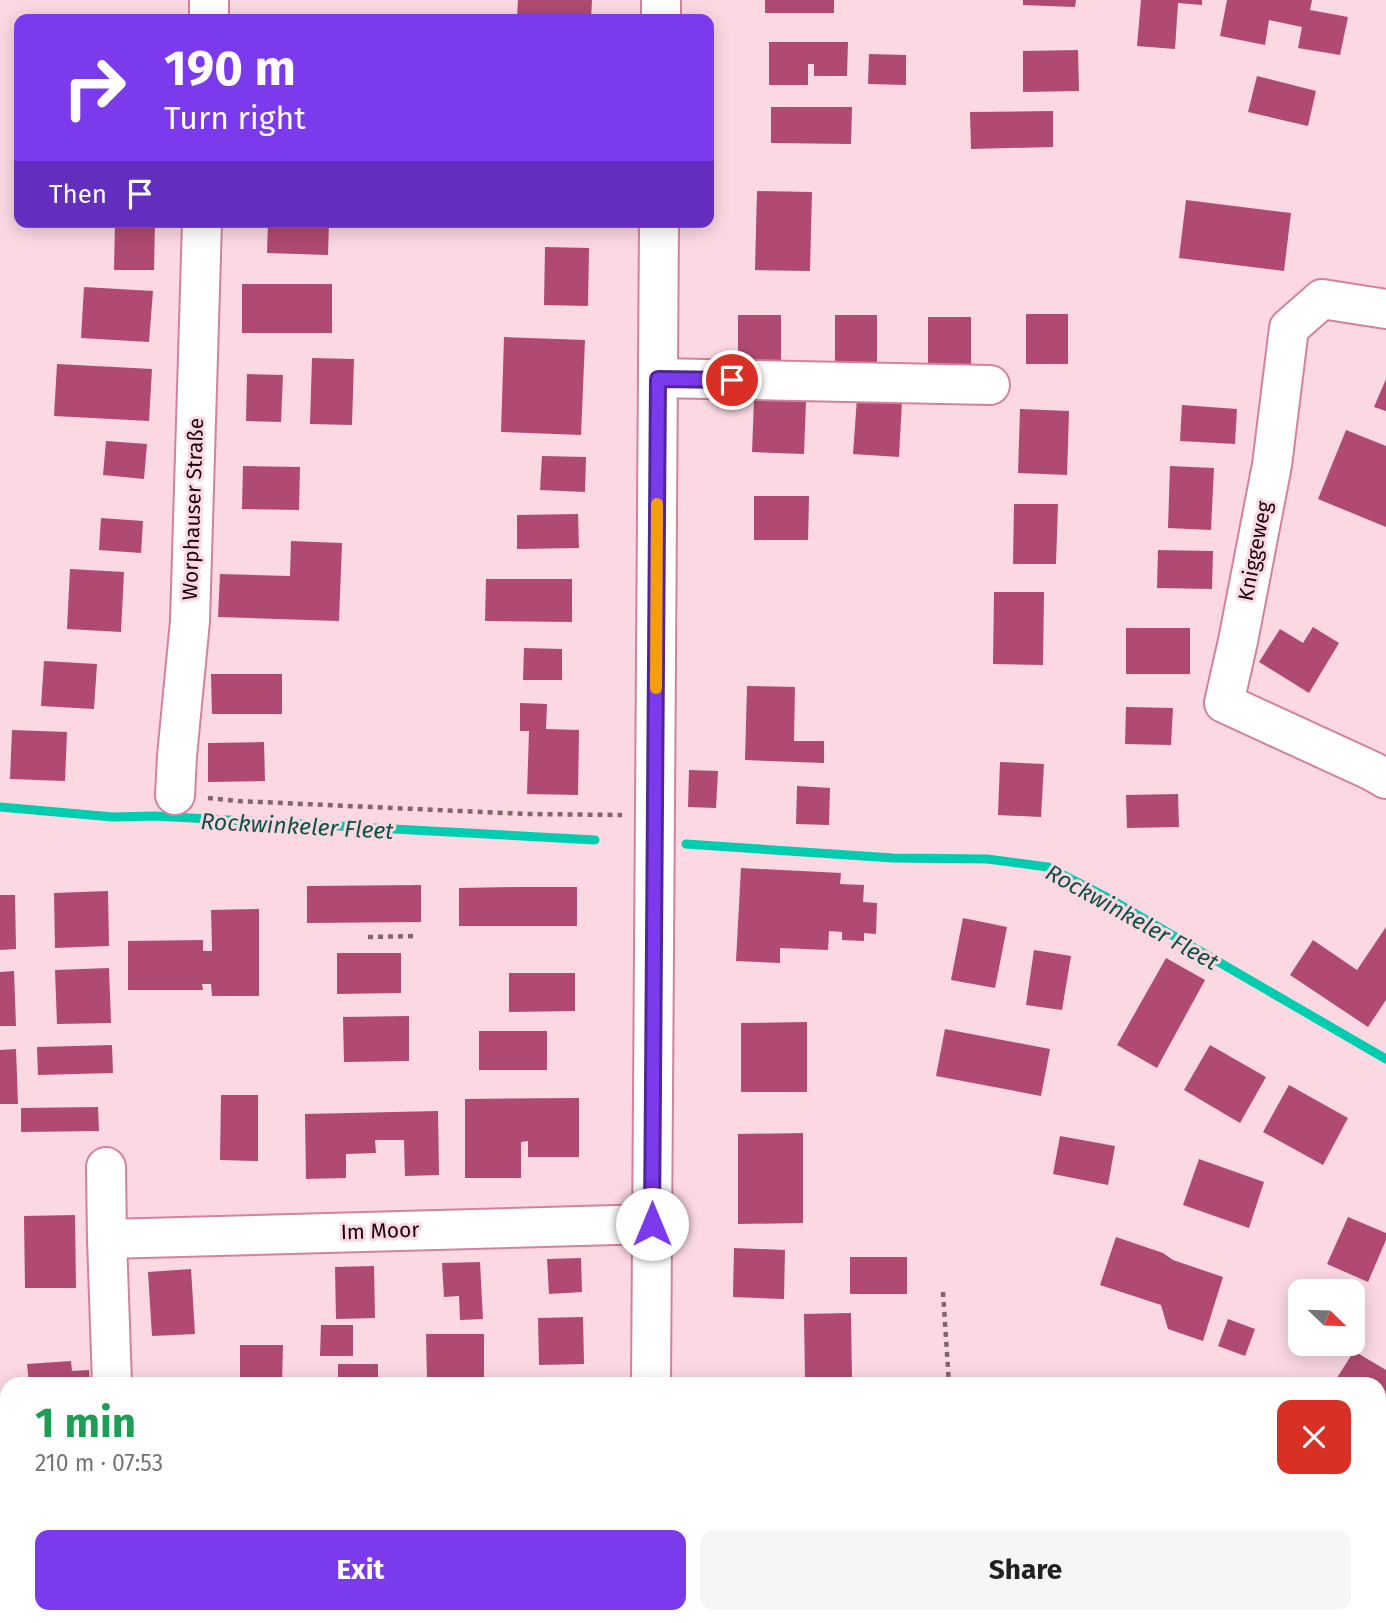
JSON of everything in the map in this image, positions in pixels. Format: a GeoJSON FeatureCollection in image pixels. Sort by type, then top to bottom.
{"type":"FeatureCollection","features":[{"type":"Feature","properties":{"kind":"street","name":"Worphauser Straße"},"geometry":{"type":"LineString","coordinates":[[175,795],[190,621],[202,228]]}},
{"type":"Feature","properties":{"kind":"street"},"geometry":{"type":"LineString","coordinates":[[651,1377],[659,228]]}},
{"type":"Feature","properties":{"kind":"street","name":"Kniggeweg"},"geometry":{"type":"LineString","coordinates":[[1386,309],[1322,299],[1289,328],[1272,465],[1224,704],[1386,779]]}},
{"type":"Feature","properties":{"kind":"street"},"geometry":{"type":"LineString","coordinates":[[658,379],[990,385]]}},
{"type":"Feature","properties":{"kind":"street"},"geometry":{"type":"LineString","coordinates":[[106,1167],[112,1377]]}},
{"type":"Feature","properties":{"kind":"street","name":"Im Moor"},"geometry":{"type":"LineString","coordinates":[[107,1239],[652,1224]]}},
{"type":"Feature","properties":{"kind":"path"},"geometry":{"type":"LineString","coordinates":[[175,795],[238,801],[513,813],[655,815]]}},
{"type":"Feature","properties":{"kind":"path"},"geometry":{"type":"LineString","coordinates":[[368,937],[417,936]]}},
{"type":"Feature","properties":{"kind":"path"},"geometry":{"type":"LineString","coordinates":[[943,1292],[949,1377]]}},
{"type":"Feature","properties":{"kind":"building"},"geometry":{"type":"Polygon","coordinates":[[[518,0],[592,0],[591,14],[517,14],[518,0]]]}},
{"type":"Feature","properties":{"kind":"building"},"geometry":{"type":"Polygon","coordinates":[[[765,0],[834,0],[834,13],[765,13],[765,0]]]}},
{"type":"Feature","properties":{"kind":"building"},"geometry":{"type":"Polygon","coordinates":[[[1023,0],[1076,0],[1075,7],[1023,5],[1023,0]]]}},
{"type":"Feature","properties":{"kind":"building"},"geometry":{"type":"Polygon","coordinates":[[[1141,0],[1202,0],[1202,5],[1178,3],[1175,49],[1137,46],[1141,0]]]}},
{"type":"Feature","properties":{"kind":"building"},"geometry":{"type":"Polygon","coordinates":[[[1227,0],[1312,0],[1310,10],[1348,17],[1340,55],[1298,48],[1302,27],[1269,20],[1265,45],[1220,36],[1227,0]]]}},
{"type":"Feature","properties":{"kind":"building"},"geometry":{"type":"Polygon","coordinates":[[[769,42],[848,42],[847,76],[814,76],[814,64],[808,64],[808,85],[769,85],[769,42]]]}},
{"type":"Feature","properties":{"kind":"building"},"geometry":{"type":"Polygon","coordinates":[[[1078,50],[1079,91],[1023,92],[1023,51],[1078,50]]]}},
{"type":"Feature","properties":{"kind":"building"},"geometry":{"type":"Polygon","coordinates":[[[869,54],[906,55],[906,85],[868,84],[869,54]]]}},
{"type":"Feature","properties":{"kind":"building"},"geometry":{"type":"Polygon","coordinates":[[[1257,76],[1316,91],[1308,126],[1248,112],[1257,76]]]}},
{"type":"Feature","properties":{"kind":"building"},"geometry":{"type":"Polygon","coordinates":[[[771,107],[852,107],[851,144],[771,143],[771,107]]]}},
{"type":"Feature","properties":{"kind":"building"},"geometry":{"type":"Polygon","coordinates":[[[1053,111],[1053,147],[971,149],[970,112],[1053,111]]]}},
{"type":"Feature","properties":{"kind":"building"},"geometry":{"type":"Polygon","coordinates":[[[757,191],[812,192],[810,271],[755,270],[757,191]]]}},
{"type":"Feature","properties":{"kind":"building"},"geometry":{"type":"Polygon","coordinates":[[[1186,200],[1291,213],[1284,271],[1179,258],[1186,200]]]}},
{"type":"Feature","properties":{"kind":"building"},"geometry":{"type":"Polygon","coordinates":[[[115,228],[155,228],[154,270],[114,270],[115,228]]]}},
{"type":"Feature","properties":{"kind":"building"},"geometry":{"type":"Polygon","coordinates":[[[268,228],[329,228],[328,255],[267,253],[268,228]]]}},
{"type":"Feature","properties":{"kind":"building"},"geometry":{"type":"Polygon","coordinates":[[[545,247],[589,248],[588,306],[544,305],[545,247]]]}},
{"type":"Feature","properties":{"kind":"building"},"geometry":{"type":"Polygon","coordinates":[[[242,284],[332,284],[332,333],[242,333],[242,284]]]}},
{"type":"Feature","properties":{"kind":"building"},"geometry":{"type":"Polygon","coordinates":[[[84,287],[153,291],[149,342],[81,338],[84,287]]]}},
{"type":"Feature","properties":{"kind":"building"},"geometry":{"type":"Polygon","coordinates":[[[1026,314],[1068,314],[1068,364],[1026,364],[1026,314]]]}},
{"type":"Feature","properties":{"kind":"building"},"geometry":{"type":"Polygon","coordinates":[[[738,315],[781,315],[781,365],[738,365],[738,315]]]}},
{"type":"Feature","properties":{"kind":"building"},"geometry":{"type":"Polygon","coordinates":[[[835,315],[877,315],[877,366],[835,366],[835,315]]]}},
{"type":"Feature","properties":{"kind":"building"},"geometry":{"type":"Polygon","coordinates":[[[928,317],[971,317],[971,367],[928,367],[928,317]]]}},
{"type":"Feature","properties":{"kind":"building"},"geometry":{"type":"Polygon","coordinates":[[[504,337],[585,340],[581,435],[501,432],[504,337]]]}},
{"type":"Feature","properties":{"kind":"building"},"geometry":{"type":"Polygon","coordinates":[[[312,358],[354,359],[352,425],[310,424],[312,358]]]}},
{"type":"Feature","properties":{"kind":"building"},"geometry":{"type":"Polygon","coordinates":[[[57,364],[152,369],[149,421],[54,416],[57,364]]]}},
{"type":"Feature","properties":{"kind":"building"},"geometry":{"type":"Polygon","coordinates":[[[247,374],[283,375],[281,422],[246,421],[247,374]]]}},
{"type":"Feature","properties":{"kind":"building"},"geometry":{"type":"Polygon","coordinates":[[[1386,379],[1386,411],[1374,407],[1386,379]]]}},
{"type":"Feature","properties":{"kind":"building"},"geometry":{"type":"Polygon","coordinates":[[[857,398],[902,401],[899,457],[853,454],[857,398]]]}},
{"type":"Feature","properties":{"kind":"building"},"geometry":{"type":"Polygon","coordinates":[[[754,399],[806,401],[804,454],[752,452],[754,399]]]}},
{"type":"Feature","properties":{"kind":"building"},"geometry":{"type":"Polygon","coordinates":[[[1182,405],[1237,409],[1235,444],[1180,441],[1182,405]]]}},
{"type":"Feature","properties":{"kind":"building"},"geometry":{"type":"Polygon","coordinates":[[[1020,409],[1069,411],[1067,475],[1018,473],[1020,409]]]}},
{"type":"Feature","properties":{"kind":"building"},"geometry":{"type":"Polygon","coordinates":[[[1346,430],[1386,446],[1386,527],[1318,499],[1346,430]]]}},
{"type":"Feature","properties":{"kind":"building"},"geometry":{"type":"Polygon","coordinates":[[[106,441],[147,444],[144,479],[103,475],[106,441]]]}},
{"type":"Feature","properties":{"kind":"building"},"geometry":{"type":"Polygon","coordinates":[[[542,456],[586,457],[585,492],[540,490],[542,456]]]}},
{"type":"Feature","properties":{"kind":"building"},"geometry":{"type":"Polygon","coordinates":[[[243,466],[300,467],[299,510],[242,509],[243,466]]]}},
{"type":"Feature","properties":{"kind":"building"},"geometry":{"type":"Polygon","coordinates":[[[1170,466],[1214,468],[1211,530],[1168,528],[1170,466]]]}},
{"type":"Feature","properties":{"kind":"building"},"geometry":{"type":"Polygon","coordinates":[[[754,496],[809,496],[808,540],[754,540],[754,496]]]}},
{"type":"Feature","properties":{"kind":"building"},"geometry":{"type":"Polygon","coordinates":[[[1014,504],[1058,504],[1056,564],[1013,564],[1014,504]]]}},
{"type":"Feature","properties":{"kind":"building"},"geometry":{"type":"Polygon","coordinates":[[[578,514],[579,548],[517,549],[517,515],[578,514]]]}},
{"type":"Feature","properties":{"kind":"building"},"geometry":{"type":"Polygon","coordinates":[[[101,518],[143,521],[141,553],[99,550],[101,518]]]}},
{"type":"Feature","properties":{"kind":"building"},"geometry":{"type":"Polygon","coordinates":[[[291,541],[342,543],[339,621],[218,617],[220,574],[290,576],[291,541]]]}},
{"type":"Feature","properties":{"kind":"building"},"geometry":{"type":"Polygon","coordinates":[[[1158,550],[1213,551],[1212,589],[1157,588],[1158,550]]]}},
{"type":"Feature","properties":{"kind":"building"},"geometry":{"type":"Polygon","coordinates":[[[70,569],[124,572],[121,632],[67,629],[70,569]]]}},
{"type":"Feature","properties":{"kind":"building"},"geometry":{"type":"Polygon","coordinates":[[[486,579],[572,579],[572,622],[485,621],[486,579]]]}},
{"type":"Feature","properties":{"kind":"building"},"geometry":{"type":"Polygon","coordinates":[[[994,592],[1044,592],[1043,665],[993,664],[994,592]]]}},
{"type":"Feature","properties":{"kind":"building"},"geometry":{"type":"Polygon","coordinates":[[[1313,627],[1339,643],[1309,693],[1259,662],[1280,629],[1303,643],[1313,627]]]}},
{"type":"Feature","properties":{"kind":"building"},"geometry":{"type":"Polygon","coordinates":[[[1126,628],[1190,628],[1190,674],[1126,674],[1126,628]]]}},
{"type":"Feature","properties":{"kind":"building"},"geometry":{"type":"Polygon","coordinates":[[[524,648],[562,649],[562,680],[523,680],[524,648]]]}},
{"type":"Feature","properties":{"kind":"building"},"geometry":{"type":"Polygon","coordinates":[[[44,661],[97,664],[94,709],[41,706],[44,661]]]}},
{"type":"Feature","properties":{"kind":"building"},"geometry":{"type":"Polygon","coordinates":[[[211,674],[282,674],[282,714],[212,714],[211,674]]]}},
{"type":"Feature","properties":{"kind":"building"},"geometry":{"type":"Polygon","coordinates":[[[747,686],[795,687],[794,741],[824,741],[824,763],[745,760],[747,686]]]}},
{"type":"Feature","properties":{"kind":"building"},"geometry":{"type":"Polygon","coordinates":[[[520,703],[547,704],[546,729],[579,730],[578,795],[527,794],[529,731],[520,731],[520,703]]]}},
{"type":"Feature","properties":{"kind":"building"},"geometry":{"type":"Polygon","coordinates":[[[1126,707],[1173,708],[1171,745],[1125,744],[1126,707]]]}},
{"type":"Feature","properties":{"kind":"building"},"geometry":{"type":"Polygon","coordinates":[[[12,730],[67,732],[65,781],[10,779],[12,730]]]}},
{"type":"Feature","properties":{"kind":"building"},"geometry":{"type":"Polygon","coordinates":[[[264,742],[265,781],[208,782],[208,743],[264,742]]]}},
{"type":"Feature","properties":{"kind":"building"},"geometry":{"type":"Polygon","coordinates":[[[1000,762],[1044,764],[1041,817],[998,815],[1000,762]]]}},
{"type":"Feature","properties":{"kind":"building"},"geometry":{"type":"Polygon","coordinates":[[[689,770],[718,771],[716,808],[688,807],[689,770]]]}},
{"type":"Feature","properties":{"kind":"building"},"geometry":{"type":"Polygon","coordinates":[[[797,786],[830,788],[829,825],[796,824],[797,786]]]}},
{"type":"Feature","properties":{"kind":"building"},"geometry":{"type":"Polygon","coordinates":[[[1178,794],[1179,827],[1127,828],[1126,795],[1178,794]]]}},
{"type":"Feature","properties":{"kind":"building"},"geometry":{"type":"Polygon","coordinates":[[[741,868],[841,873],[840,884],[864,885],[863,902],[877,903],[876,934],[864,933],[864,941],[842,940],[842,932],[829,931],[828,950],[780,948],[780,963],[736,961],[741,868]]]}},
{"type":"Feature","properties":{"kind":"building"},"geometry":{"type":"Polygon","coordinates":[[[421,885],[421,922],[307,923],[307,886],[421,885]]]}},
{"type":"Feature","properties":{"kind":"building"},"geometry":{"type":"Polygon","coordinates":[[[577,887],[577,926],[459,926],[459,888],[577,887]]]}},
{"type":"Feature","properties":{"kind":"building"},"geometry":{"type":"Polygon","coordinates":[[[108,891],[109,946],[55,948],[54,893],[108,891]]]}},
{"type":"Feature","properties":{"kind":"building"},"geometry":{"type":"Polygon","coordinates":[[[0,895],[15,895],[16,949],[0,950],[0,895]]]}},
{"type":"Feature","properties":{"kind":"building"},"geometry":{"type":"Polygon","coordinates":[[[259,909],[259,996],[212,996],[211,984],[202,984],[203,990],[128,990],[128,941],[203,940],[203,951],[212,951],[211,910],[259,909]]]}},
{"type":"Feature","properties":{"kind":"building"},"geometry":{"type":"Polygon","coordinates":[[[963,918],[1007,927],[995,988],[951,980],[963,918]]]}},
{"type":"Feature","properties":{"kind":"building"},"geometry":{"type":"Polygon","coordinates":[[[1386,927],[1386,1000],[1368,1027],[1290,975],[1313,940],[1357,970],[1386,927]]]}},
{"type":"Feature","properties":{"kind":"building"},"geometry":{"type":"Polygon","coordinates":[[[1034,950],[1071,956],[1062,1010],[1026,1005],[1034,950]]]}},
{"type":"Feature","properties":{"kind":"building"},"geometry":{"type":"Polygon","coordinates":[[[337,953],[401,953],[401,993],[337,994],[337,953]]]}},
{"type":"Feature","properties":{"kind":"building"},"geometry":{"type":"Polygon","coordinates":[[[1166,958],[1205,980],[1157,1068],[1117,1045],[1166,958]]]}},
{"type":"Feature","properties":{"kind":"building"},"geometry":{"type":"Polygon","coordinates":[[[109,968],[111,1023],[57,1024],[55,970],[109,968]]]}},
{"type":"Feature","properties":{"kind":"building"},"geometry":{"type":"Polygon","coordinates":[[[14,971],[16,1026],[0,1026],[0,972],[14,971]]]}},
{"type":"Feature","properties":{"kind":"building"},"geometry":{"type":"Polygon","coordinates":[[[509,973],[575,973],[575,1011],[509,1012],[509,973]]]}},
{"type":"Feature","properties":{"kind":"building"},"geometry":{"type":"Polygon","coordinates":[[[409,1016],[409,1061],[344,1062],[343,1017],[409,1016]]]}},
{"type":"Feature","properties":{"kind":"building"},"geometry":{"type":"Polygon","coordinates":[[[807,1022],[807,1092],[741,1092],[741,1023],[807,1022]]]}},
{"type":"Feature","properties":{"kind":"building"},"geometry":{"type":"Polygon","coordinates":[[[945,1029],[1050,1049],[1041,1096],[936,1076],[945,1029]]]}},
{"type":"Feature","properties":{"kind":"building"},"geometry":{"type":"Polygon","coordinates":[[[479,1031],[547,1031],[547,1070],[479,1070],[479,1031]]]}},
{"type":"Feature","properties":{"kind":"building"},"geometry":{"type":"Polygon","coordinates":[[[112,1045],[113,1073],[38,1075],[37,1047],[112,1045]]]}},
{"type":"Feature","properties":{"kind":"building"},"geometry":{"type":"Polygon","coordinates":[[[1210,1045],[1266,1077],[1240,1123],[1184,1090],[1210,1045]]]}},
{"type":"Feature","properties":{"kind":"building"},"geometry":{"type":"Polygon","coordinates":[[[16,1049],[18,1104],[0,1104],[0,1050],[16,1049]]]}},
{"type":"Feature","properties":{"kind":"building"},"geometry":{"type":"Polygon","coordinates":[[[1289,1085],[1348,1118],[1323,1165],[1263,1132],[1289,1085]]]}},
{"type":"Feature","properties":{"kind":"building"},"geometry":{"type":"Polygon","coordinates":[[[221,1095],[258,1095],[258,1161],[220,1160],[221,1095]]]}},
{"type":"Feature","properties":{"kind":"building"},"geometry":{"type":"Polygon","coordinates":[[[579,1098],[579,1157],[528,1157],[528,1141],[521,1142],[521,1178],[465,1178],[465,1099],[579,1098]]]}},
{"type":"Feature","properties":{"kind":"building"},"geometry":{"type":"Polygon","coordinates":[[[98,1107],[99,1131],[21,1132],[21,1108],[98,1107]]]}},
{"type":"Feature","properties":{"kind":"building"},"geometry":{"type":"Polygon","coordinates":[[[438,1111],[439,1175],[405,1176],[404,1140],[375,1140],[376,1153],[346,1154],[346,1178],[306,1179],[305,1114],[438,1111]]]}},
{"type":"Feature","properties":{"kind":"building"},"geometry":{"type":"Polygon","coordinates":[[[803,1133],[803,1223],[738,1224],[738,1134],[803,1133]]]}},
{"type":"Feature","properties":{"kind":"building"},"geometry":{"type":"Polygon","coordinates":[[[1060,1136],[1115,1146],[1108,1185],[1053,1174],[1060,1136]]]}},
{"type":"Feature","properties":{"kind":"building"},"geometry":{"type":"Polygon","coordinates":[[[1199,1159],[1264,1182],[1249,1228],[1183,1205],[1199,1159]]]}},
{"type":"Feature","properties":{"kind":"building"},"geometry":{"type":"Polygon","coordinates":[[[75,1215],[76,1288],[25,1288],[24,1216],[75,1215]]]}},
{"type":"Feature","properties":{"kind":"building"},"geometry":{"type":"Polygon","coordinates":[[[1348,1217],[1386,1233],[1386,1240],[1368,1282],[1327,1264],[1348,1217]]]}},
{"type":"Feature","properties":{"kind":"building"},"geometry":{"type":"Polygon","coordinates":[[[1116,1237],[1223,1277],[1203,1341],[1168,1329],[1161,1305],[1100,1285],[1116,1237]]]}},
{"type":"Feature","properties":{"kind":"building"},"geometry":{"type":"Polygon","coordinates":[[[734,1248],[785,1250],[784,1299],[733,1297],[734,1248]]]}},
{"type":"Feature","properties":{"kind":"building"},"geometry":{"type":"Polygon","coordinates":[[[850,1257],[907,1257],[907,1294],[850,1294],[850,1257]]]}},
{"type":"Feature","properties":{"kind":"building"},"geometry":{"type":"Polygon","coordinates":[[[581,1258],[582,1292],[549,1294],[547,1259],[581,1258]]]}},
{"type":"Feature","properties":{"kind":"building"},"geometry":{"type":"Polygon","coordinates":[[[480,1262],[483,1319],[460,1320],[459,1296],[444,1297],[442,1263],[480,1262]]]}},
{"type":"Feature","properties":{"kind":"building"},"geometry":{"type":"Polygon","coordinates":[[[374,1266],[375,1318],[336,1319],[335,1267],[374,1266]]]}},
{"type":"Feature","properties":{"kind":"building"},"geometry":{"type":"Polygon","coordinates":[[[191,1269],[195,1334],[152,1336],[148,1272],[191,1269]]]}},
{"type":"Feature","properties":{"kind":"building"},"geometry":{"type":"Polygon","coordinates":[[[851,1313],[852,1377],[805,1377],[804,1314],[851,1313]]]}},
{"type":"Feature","properties":{"kind":"building"},"geometry":{"type":"Polygon","coordinates":[[[583,1317],[584,1364],[539,1365],[538,1318],[583,1317]]]}},
{"type":"Feature","properties":{"kind":"building"},"geometry":{"type":"Polygon","coordinates":[[[1228,1319],[1255,1329],[1245,1356],[1218,1346],[1228,1319]]]}},
{"type":"Feature","properties":{"kind":"building"},"geometry":{"type":"Polygon","coordinates":[[[321,1325],[353,1325],[353,1356],[320,1356],[321,1325]]]}},
{"type":"Feature","properties":{"kind":"building"},"geometry":{"type":"Polygon","coordinates":[[[426,1334],[484,1334],[484,1377],[427,1377],[426,1334]]]}},
{"type":"Feature","properties":{"kind":"building"},"geometry":{"type":"Polygon","coordinates":[[[240,1345],[283,1345],[282,1377],[240,1377],[240,1345]]]}},
{"type":"Feature","properties":{"kind":"building"},"geometry":{"type":"Polygon","coordinates":[[[1351,1356],[1362,1356],[1386,1370],[1386,1377],[1337,1377],[1351,1356]]]}},
{"type":"Feature","properties":{"kind":"building"},"geometry":{"type":"Polygon","coordinates":[[[71,1361],[72,1371],[89,1370],[90,1377],[28,1377],[27,1364],[71,1361]]]}},
{"type":"Feature","properties":{"kind":"building"},"geometry":{"type":"Polygon","coordinates":[[[338,1364],[378,1364],[378,1377],[338,1377],[338,1364]]]}},
{"type":"Feature","properties":{"kind":"waterway","name":"Rockwinkeler Fleet"},"geometry":{"type":"LineString","coordinates":[[0,807],[113,817],[155,816],[595,840]]}},
{"type":"Feature","properties":{"kind":"waterway","name":"Rockwinkeler Fleet"},"geometry":{"type":"LineString","coordinates":[[686,844],[893,858],[987,859],[1048,867],[1110,899],[1386,1059]]}},
{"type":"Feature","properties":{"kind":"slow traffic"},"geometry":{"type":"LineString","coordinates":[[656,688],[657,504]]}},
{"type":"Feature","properties":{"kind":"route"},"geometry":{"type":"LineString","coordinates":[[652,1224],[658,379],[732,380]]}}]}
